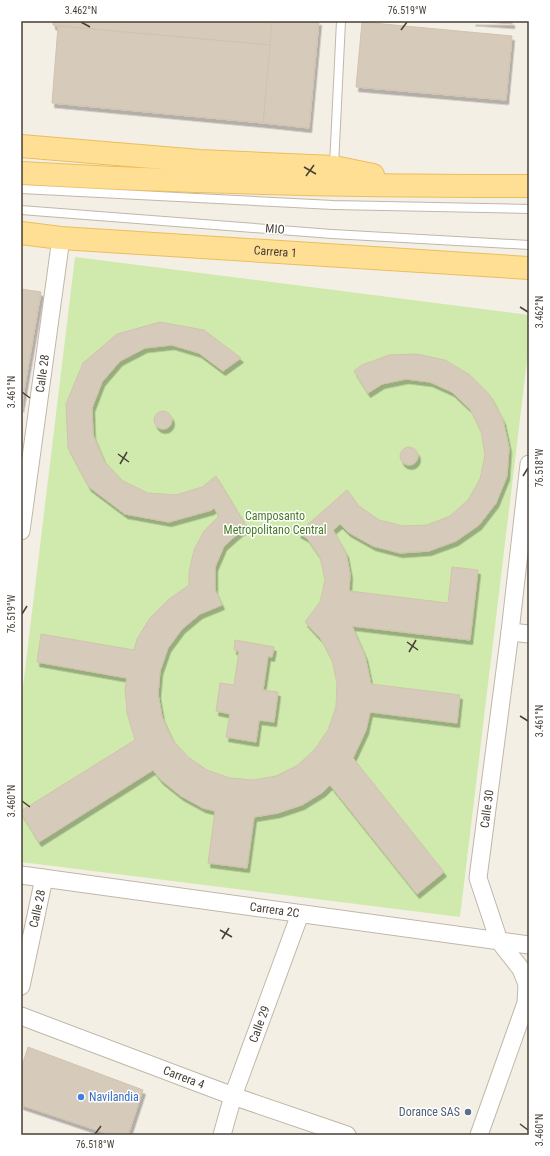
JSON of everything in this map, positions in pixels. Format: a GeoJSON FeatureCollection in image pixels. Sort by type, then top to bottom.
{"type":"FeatureCollection","features":[{"type":"Feature","properties":{"kind":"main road"},"geometry":{"type":"LineString","coordinates":[[21,146],[200,161],[334,167],[428,186]]}},
{"type":"Feature","properties":{"kind":"main road"},"geometry":{"type":"LineString","coordinates":[[21,173],[66,176],[333,185],[529,186]]}},
{"type":"Feature","properties":{"kind":"main road","name":"Carrera 1"},"geometry":{"type":"LineString","coordinates":[[21,233],[61,238],[529,268]]}},
{"type":"Feature","properties":{"kind":"main road"},"geometry":{"type":"LineString","coordinates":[[21,244],[61,238]]}},
{"type":"Feature","properties":{"kind":"street","name":"Calle 28"},"geometry":{"type":"LineString","coordinates":[[21,532],[61,238]]}},
{"type":"Feature","properties":{"kind":"street","name":"Calle 30"},"geometry":{"type":"LineString","coordinates":[[479,1135],[526,1003],[527,984],[521,969],[499,942],[478,878],[510,632],[528,474]]}},
{"type":"Feature","properties":{"kind":"street"},"geometry":{"type":"LineString","coordinates":[[510,632],[529,634]]}},
{"type":"Feature","properties":{"kind":"street","name":"Carrera 2C"},"geometry":{"type":"LineString","coordinates":[[21,875],[529,945]]}},
{"type":"Feature","properties":{"kind":"street","name":"Calle 28"},"geometry":{"type":"LineString","coordinates":[[21,986],[44,878]]}},
{"type":"Feature","properties":{"kind":"street","name":"Calle 29"},"geometry":{"type":"LineString","coordinates":[[222,1135],[233,1096],[300,914]]}},
{"type":"Feature","properties":{"kind":"street","name":"Carrera 4"},"geometry":{"type":"LineString","coordinates":[[21,1016],[233,1096],[348,1135]]}},
{"type":"Feature","properties":{"kind":"lane"},"geometry":{"type":"LineString","coordinates":[[334,167],[341,21]]}},
{"type":"Feature","properties":{"kind":"lane"},"geometry":{"type":"LineString","coordinates":[[21,189],[333,205],[529,209]]}},
{"type":"Feature","properties":{"kind":"lane","name":"MIO"},"geometry":{"type":"LineString","coordinates":[[21,210],[325,233],[529,245]]}},
{"type":"Feature","properties":{"kind":"green space","name":"Camposanto Metropolitano Central"},"geometry":{"type":"Polygon","coordinates":[[[75,257],[529,315],[529,344],[460,917],[21,862],[21,703],[75,257]]]}},
{"type":"Feature","properties":{"kind":"building"},"geometry":{"type":"Polygon","coordinates":[[[53,21],[272,21],[270,45],[58,26],[53,25],[53,21]]]}},
{"type":"Feature","properties":{"kind":"building"},"geometry":{"type":"Polygon","coordinates":[[[272,21],[319,21],[309,128],[263,123],[272,21]]]}},
{"type":"Feature","properties":{"kind":"building"},"geometry":{"type":"Polygon","coordinates":[[[473,21],[512,21],[512,24],[473,21]]]}},
{"type":"Feature","properties":{"kind":"building"},"geometry":{"type":"Polygon","coordinates":[[[362,22],[512,36],[506,100],[356,87],[362,22]]]}},
{"type":"Feature","properties":{"kind":"building"},"geometry":{"type":"Polygon","coordinates":[[[58,26],[270,45],[263,123],[52,103],[58,26]]]}},
{"type":"Feature","properties":{"kind":"building"},"geometry":{"type":"Polygon","coordinates":[[[21,289],[41,292],[21,408],[21,289]]]}},
{"type":"Feature","properties":{"kind":"building"},"geometry":{"type":"Polygon","coordinates":[[[160,322],[204,330],[241,358],[223,371],[199,353],[172,345],[145,348],[120,361],[102,382],[92,408],[93,435],[104,461],[123,481],[148,493],[176,495],[202,487],[216,476],[248,529],[241,531],[224,546],[215,567],[215,590],[222,605],[200,614],[182,629],[168,648],[160,671],[158,694],[162,717],[172,739],[188,757],[207,770],[230,778],[253,780],[276,776],[298,765],[315,749],[328,730],[336,707],[337,683],[332,660],[321,639],[305,622],[320,602],[325,580],[320,557],[307,538],[298,533],[347,490],[359,506],[379,520],[403,526],[427,525],[450,516],[468,500],[480,479],[485,455],[481,431],[470,409],[452,392],[430,382],[406,379],[382,384],[368,393],[354,371],[362,365],[389,355],[417,354],[445,360],[470,375],[490,395],[503,420],[509,448],[507,476],[496,503],[479,525],[456,541],[429,551],[400,553],[373,546],[348,532],[340,524],[333,530],[346,553],[350,574],[349,591],[448,603],[452,567],[478,570],[470,640],[352,626],[365,656],[371,684],[460,695],[457,723],[370,712],[366,730],[353,758],[444,872],[417,894],[330,785],[323,792],[302,805],[278,813],[254,817],[247,868],[208,863],[215,811],[203,808],[181,796],[161,780],[153,770],[39,842],[21,813],[21,811],[135,740],[127,713],[125,688],[127,678],[37,662],[41,634],[134,650],[137,639],[150,618],[168,600],[189,585],[189,572],[194,550],[204,531],[219,516],[214,508],[212,510],[169,522],[125,514],[89,487],[68,448],[66,404],[83,363],[117,334],[160,322]]]}},
{"type":"Feature","properties":{"kind":"building"},"geometry":{"type":"Polygon","coordinates":[[[163,411],[169,414],[172,420],[169,426],[163,429],[157,426],[154,420],[157,414],[163,411]]]}},
{"type":"Feature","properties":{"kind":"building"},"geometry":{"type":"Polygon","coordinates":[[[409,447],[415,450],[418,456],[415,462],[409,465],[403,462],[400,456],[403,450],[409,447]]]}},
{"type":"Feature","properties":{"kind":"building"},"geometry":{"type":"Polygon","coordinates":[[[235,640],[274,647],[272,657],[268,656],[263,690],[278,692],[274,722],[259,720],[256,742],[226,737],[230,714],[216,711],[220,683],[234,685],[239,651],[234,650],[235,640]]]}},
{"type":"Feature","properties":{"kind":"building","name":"Navilandia"},"geometry":{"type":"Polygon","coordinates":[[[28,1047],[143,1090],[128,1135],[111,1135],[21,1105],[21,1069],[28,1047]]]}},
{"type":"Feature","properties":{"kind":"place","name":"Navilandia"},"geometry":{"type":"Point","coordinates":[81,1097]}},
{"type":"Feature","properties":{"kind":"place","name":"Dorance SAS"},"geometry":{"type":"Point","coordinates":[468,1112]}}]}
